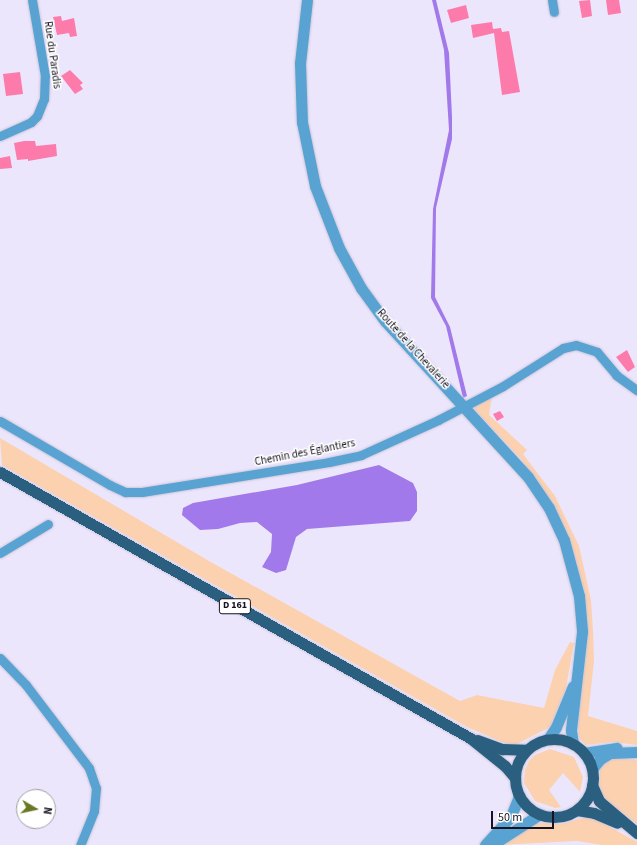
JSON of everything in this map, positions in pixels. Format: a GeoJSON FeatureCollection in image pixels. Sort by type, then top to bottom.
{"type":"FeatureCollection","features":[{"type":"Feature","properties":{"kind":"main road","name":"D 161"},"geometry":{"type":"LineString","coordinates":[[0,472],[470,738],[502,750],[526,750]]}},
{"type":"Feature","properties":{"kind":"main road","name":"D 161"},"geometry":{"type":"LineString","coordinates":[[470,738],[505,766],[515,778]]}},
{"type":"Feature","properties":{"kind":"main road"},"geometry":{"type":"LineString","coordinates":[[592,785],[584,803],[576,810],[565,815],[552,817],[540,814],[528,807],[519,796],[515,778],[520,759],[526,750],[548,739],[561,739],[573,744],[584,753],[592,769],[592,785],[599,801],[637,833]]}},
{"type":"Feature","properties":{"kind":"main road"},"geometry":{"type":"LineString","coordinates":[[576,810],[606,817],[637,833]]}},
{"type":"Feature","properties":{"kind":"street","name":"Rue du Paradis"},"geometry":{"type":"LineString","coordinates":[[0,136],[31,122],[37,116],[44,99],[45,76],[32,0]]}},
{"type":"Feature","properties":{"kind":"street","name":"Route de la Chevalerie"},"geometry":{"type":"LineString","coordinates":[[307,0],[301,44],[300,102],[305,146],[322,208],[338,248],[385,321],[528,477],[557,523],[570,557],[579,596],[582,632],[571,730],[573,744]]}},
{"type":"Feature","properties":{"kind":"street"},"geometry":{"type":"LineString","coordinates":[[552,0],[554,12]]}},
{"type":"Feature","properties":{"kind":"street","name":"Chemin des Églantiers"},"geometry":{"type":"LineString","coordinates":[[0,421],[110,485],[125,492],[142,492],[329,462],[361,455],[399,439],[464,406],[508,383],[563,348],[576,345],[587,347],[596,352],[626,384],[637,390]]}},
{"type":"Feature","properties":{"kind":"street"},"geometry":{"type":"LineString","coordinates":[[0,553],[48,524]]}},
{"type":"Feature","properties":{"kind":"street"},"geometry":{"type":"LineString","coordinates":[[0,658],[26,685],[89,768],[96,788],[94,811],[80,845]]}},
{"type":"Feature","properties":{"kind":"street","name":"Route de la Chevalerie"},"geometry":{"type":"LineString","coordinates":[[548,739],[556,728],[578,672]]}},
{"type":"Feature","properties":{"kind":"street"},"geometry":{"type":"LineString","coordinates":[[584,753],[604,748],[634,751]]}},
{"type":"Feature","properties":{"kind":"street"},"geometry":{"type":"LineString","coordinates":[[592,769],[600,759],[610,753],[634,751]]}},
{"type":"Feature","properties":{"kind":"street"},"geometry":{"type":"LineString","coordinates":[[485,845],[511,816],[519,796]]}},
{"type":"Feature","properties":{"kind":"street"},"geometry":{"type":"LineString","coordinates":[[492,845],[540,814]]}},
{"type":"Feature","properties":{"kind":"shaded area"},"geometry":{"type":"Polygon","coordinates":[[[432,0],[436,0],[449,53],[452,117],[452,139],[436,208],[435,297],[450,327],[467,396],[463,398],[446,326],[431,298],[433,209],[449,130],[444,50],[432,0]]]}},
{"type":"Feature","properties":{"kind":"shaded area"},"geometry":{"type":"Polygon","coordinates":[[[492,396],[489,415],[527,450],[523,454],[555,496],[579,546],[591,600],[593,630],[594,661],[588,716],[637,731],[637,745],[612,742],[586,745],[579,738],[578,726],[587,642],[584,596],[577,564],[566,531],[548,497],[521,459],[474,409],[477,404],[492,396]]]}},
{"type":"Feature","properties":{"kind":"shaded area"},"geometry":{"type":"Polygon","coordinates":[[[0,438],[209,561],[460,701],[477,695],[544,708],[555,670],[570,642],[574,643],[566,688],[550,727],[517,744],[509,745],[467,727],[2,465],[0,438]]]}},
{"type":"Feature","properties":{"kind":"shaded area"},"geometry":{"type":"Polygon","coordinates":[[[379,465],[413,483],[417,492],[417,511],[410,521],[307,529],[296,537],[286,570],[276,573],[262,567],[271,552],[272,534],[257,522],[240,523],[218,529],[200,530],[182,515],[183,508],[193,503],[297,485],[379,465]]]}},
{"type":"Feature","properties":{"kind":"shaded area"},"geometry":{"type":"Polygon","coordinates":[[[550,749],[574,757],[583,777],[580,792],[563,773],[549,790],[561,807],[555,808],[535,801],[524,783],[525,770],[529,761],[535,755],[550,749]]]}},
{"type":"Feature","properties":{"kind":"shaded area"},"geometry":{"type":"Polygon","coordinates":[[[611,758],[637,760],[637,824],[602,797],[599,789],[600,769],[603,762],[611,758]]]}},
{"type":"Feature","properties":{"kind":"shaded area"},"geometry":{"type":"Polygon","coordinates":[[[586,817],[599,821],[637,842],[637,845],[602,845],[577,841],[500,845],[535,823],[562,824],[586,817]]]}},
{"type":"Feature","properties":{"kind":"building"},"geometry":{"type":"Polygon","coordinates":[[[590,0],[592,16],[582,18],[579,1],[590,0]]]}},
{"type":"Feature","properties":{"kind":"building"},"geometry":{"type":"Polygon","coordinates":[[[606,0],[619,0],[621,13],[608,15],[606,0]]]}},
{"type":"Feature","properties":{"kind":"building"},"geometry":{"type":"Polygon","coordinates":[[[466,5],[469,18],[451,23],[447,10],[466,5]]]}},
{"type":"Feature","properties":{"kind":"building"},"geometry":{"type":"Polygon","coordinates":[[[61,16],[62,21],[74,18],[77,36],[70,37],[69,33],[57,35],[53,17],[61,16]]]}},
{"type":"Feature","properties":{"kind":"building"},"geometry":{"type":"Polygon","coordinates":[[[492,22],[493,29],[501,28],[502,32],[509,31],[520,92],[502,95],[494,33],[473,38],[471,25],[492,22]]]}},
{"type":"Feature","properties":{"kind":"building"},"geometry":{"type":"Polygon","coordinates":[[[70,70],[83,83],[80,85],[83,89],[75,94],[61,76],[70,70]]]}},
{"type":"Feature","properties":{"kind":"building"},"geometry":{"type":"Polygon","coordinates":[[[20,72],[23,94],[6,96],[3,74],[20,72]]]}},
{"type":"Feature","properties":{"kind":"building"},"geometry":{"type":"Polygon","coordinates":[[[35,141],[36,146],[56,144],[57,156],[28,161],[28,159],[17,160],[14,143],[35,141]]]}},
{"type":"Feature","properties":{"kind":"building"},"geometry":{"type":"Polygon","coordinates":[[[10,156],[12,168],[0,169],[0,158],[10,156]]]}},
{"type":"Feature","properties":{"kind":"building"},"geometry":{"type":"Polygon","coordinates":[[[627,350],[635,367],[628,372],[616,357],[627,350]]]}},
{"type":"Feature","properties":{"kind":"building"},"geometry":{"type":"Polygon","coordinates":[[[500,411],[504,417],[497,421],[493,414],[500,411]]]}}]}
